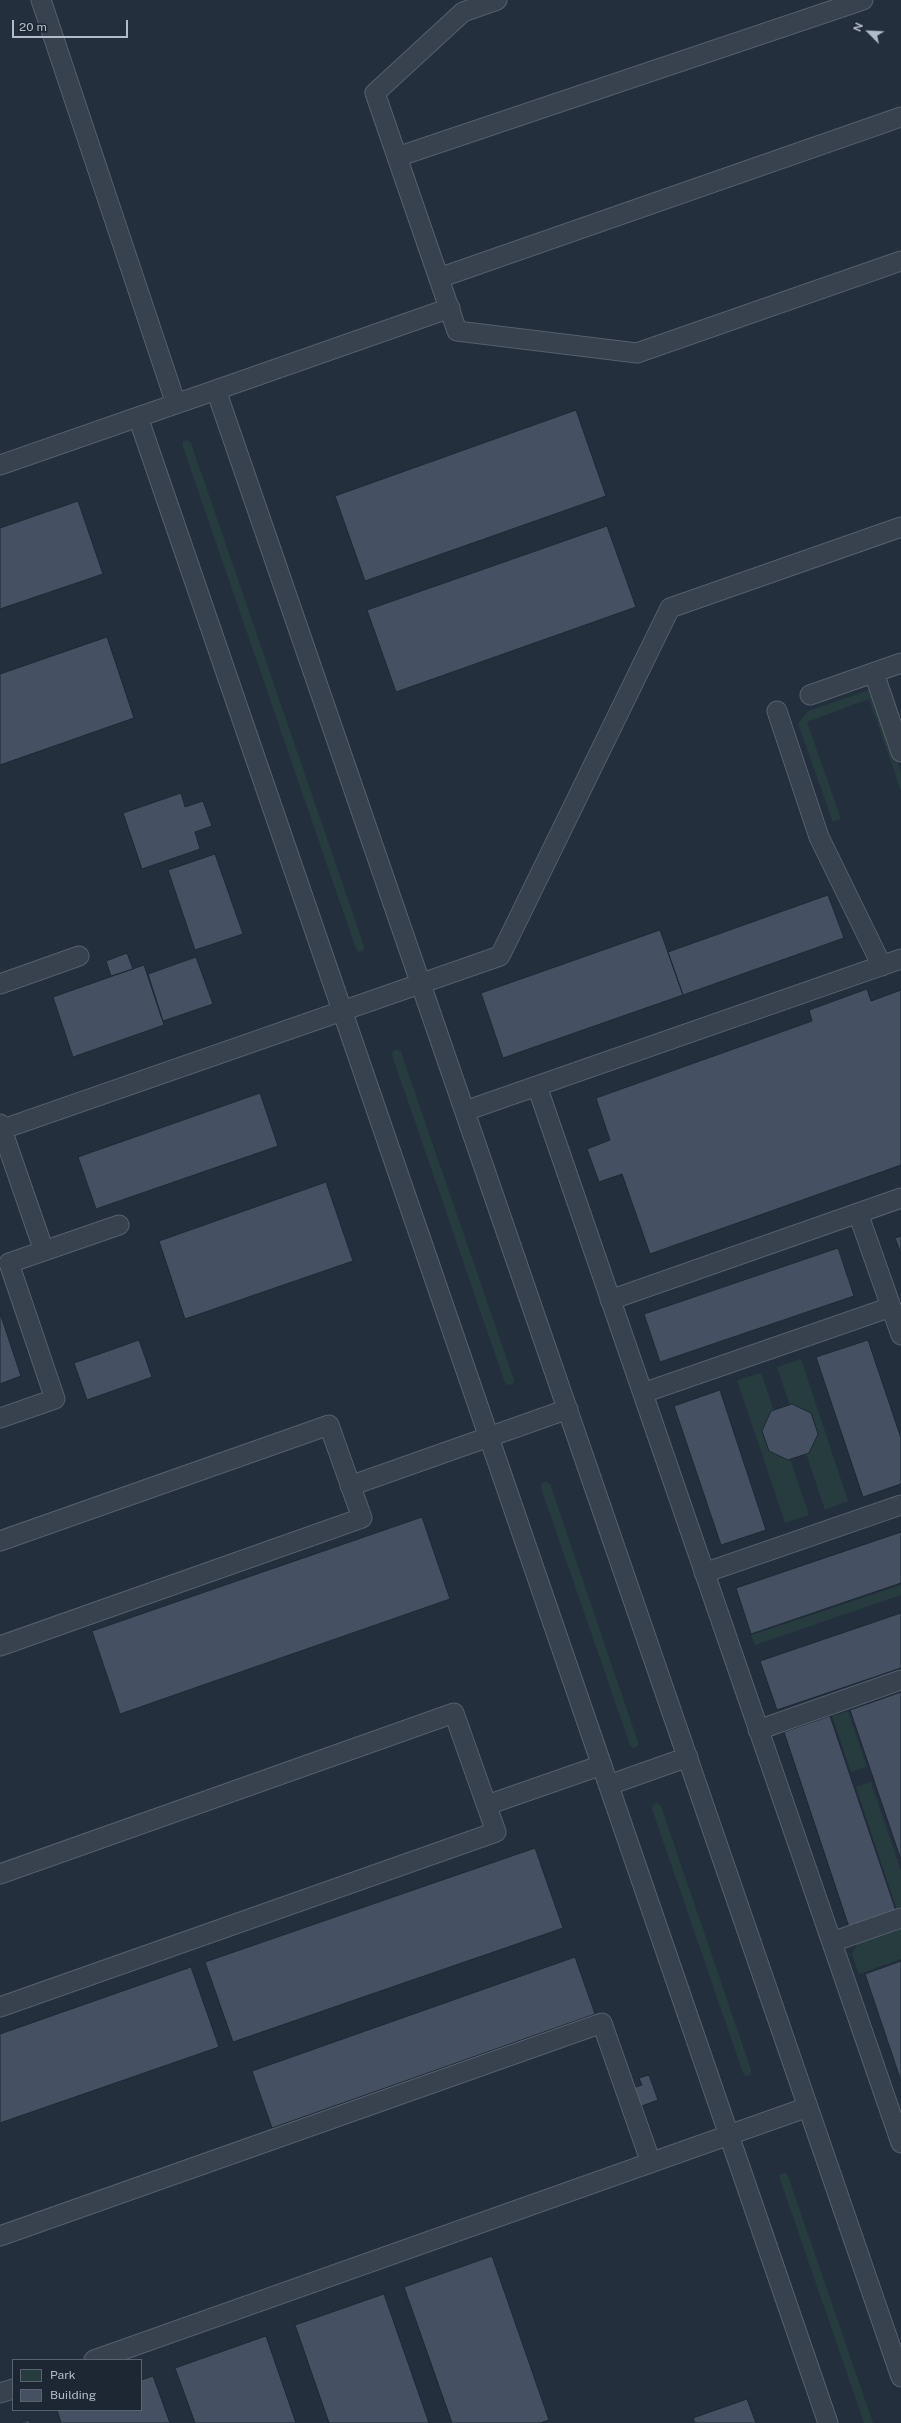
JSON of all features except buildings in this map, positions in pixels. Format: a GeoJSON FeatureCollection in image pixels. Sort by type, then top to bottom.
{"type":"FeatureCollection","features":[{"type":"Feature","properties":{"kind":"lane"},"geometry":{"type":"LineString","coordinates":[[41,0],[176,404]]}},
{"type":"Feature","properties":{"kind":"lane"},"geometry":{"type":"LineString","coordinates":[[498,0],[463,12],[375,93],[457,331],[637,353],[901,261]]}},
{"type":"Feature","properties":{"kind":"lane"},"geometry":{"type":"LineString","coordinates":[[397,156],[862,0]]}},
{"type":"Feature","properties":{"kind":"lane"},"geometry":{"type":"LineString","coordinates":[[439,278],[901,117]]}},
{"type":"Feature","properties":{"kind":"lane"},"geometry":{"type":"LineString","coordinates":[[0,465],[450,308]]}},
{"type":"Feature","properties":{"kind":"lane"},"geometry":{"type":"LineString","coordinates":[[216,390],[901,2377]]}},
{"type":"Feature","properties":{"kind":"lane"},"geometry":{"type":"LineString","coordinates":[[138,417],[828,2423]]}},
{"type":"Feature","properties":{"kind":"lane"},"geometry":{"type":"LineString","coordinates":[[44,1251],[1,1128],[500,956],[670,608],[901,527]]}},
{"type":"Feature","properties":{"kind":"lane"},"geometry":{"type":"LineString","coordinates":[[810,695],[901,663]]}},
{"type":"Feature","properties":{"kind":"lane"},"geometry":{"type":"LineString","coordinates":[[874,673],[901,752]]}},
{"type":"Feature","properties":{"kind":"lane"},"geometry":{"type":"LineString","coordinates":[[777,711],[819,837],[882,966]]}},
{"type":"Feature","properties":{"kind":"lane"},"geometry":{"type":"LineString","coordinates":[[0,984],[79,956]]}},
{"type":"Feature","properties":{"kind":"lane"},"geometry":{"type":"LineString","coordinates":[[465,1111],[901,959]]}},
{"type":"Feature","properties":{"kind":"lane"},"geometry":{"type":"LineString","coordinates":[[537,1086],[901,2143]]}},
{"type":"Feature","properties":{"kind":"lane"},"geometry":{"type":"LineString","coordinates":[[610,1300],[901,1198]]}},
{"type":"Feature","properties":{"kind":"lane"},"geometry":{"type":"LineString","coordinates":[[858,1212],[901,1335]]}},
{"type":"Feature","properties":{"kind":"lane"},"geometry":{"type":"LineString","coordinates":[[0,1418],[55,1399],[9,1264],[119,1225]]}},
{"type":"Feature","properties":{"kind":"lane"},"geometry":{"type":"LineString","coordinates":[[642,1393],[892,1307]]}},
{"type":"Feature","properties":{"kind":"lane"},"geometry":{"type":"LineString","coordinates":[[350,1486],[568,1409]]}},
{"type":"Feature","properties":{"kind":"lane"},"geometry":{"type":"LineString","coordinates":[[0,1541],[329,1425],[362,1518],[0,1646]]}},
{"type":"Feature","properties":{"kind":"lane"},"geometry":{"type":"LineString","coordinates":[[704,1573],[901,1505]]}},
{"type":"Feature","properties":{"kind":"lane"},"geometry":{"type":"LineString","coordinates":[[758,1730],[901,1680]]}},
{"type":"Feature","properties":{"kind":"lane"},"geometry":{"type":"LineString","coordinates":[[0,1874],[454,1713],[496,1832],[0,2007]]}},
{"type":"Feature","properties":{"kind":"lane"},"geometry":{"type":"LineString","coordinates":[[609,1785],[688,1757]]}},
{"type":"Feature","properties":{"kind":"lane"},"geometry":{"type":"LineString","coordinates":[[486,1805],[602,1764]]}},
{"type":"Feature","properties":{"kind":"lane"},"geometry":{"type":"LineString","coordinates":[[832,1942],[901,1918]]}},
{"type":"Feature","properties":{"kind":"lane"},"geometry":{"type":"LineString","coordinates":[[0,2236],[602,2023],[651,2163]]}},
{"type":"Feature","properties":{"kind":"lane"},"geometry":{"type":"LineString","coordinates":[[97,2359],[808,2107]]}},
{"type":"Feature","properties":{"kind":"lane"},"geometry":{"type":"LineString","coordinates":[[0,2393],[12,2389]]}},
{"type":"Feature","properties":{"kind":"green space"},"geometry":{"type":"Polygon","coordinates":[[[187,440],[191,443],[364,946],[363,951],[359,952],[356,949],[183,447],[183,442],[187,440]]]}},
{"type":"Feature","properties":{"kind":"green space"},"geometry":{"type":"Polygon","coordinates":[[[872,689],[901,773],[901,791],[869,699],[807,722],[841,819],[833,822],[798,724],[808,711],[872,689]]]}},
{"type":"Feature","properties":{"kind":"green space"},"geometry":{"type":"Polygon","coordinates":[[[397,1049],[401,1052],[514,1380],[513,1384],[508,1385],[505,1383],[392,1055],[393,1051],[397,1049]]]}},
{"type":"Feature","properties":{"kind":"green space"},"geometry":{"type":"Polygon","coordinates":[[[801,1359],[848,1501],[825,1510],[777,1367],[801,1359]]]}},
{"type":"Feature","properties":{"kind":"green space"},"geometry":{"type":"Polygon","coordinates":[[[761,1373],[809,1515],[785,1523],[737,1380],[761,1373]]]}},
{"type":"Feature","properties":{"kind":"green space"},"geometry":{"type":"Polygon","coordinates":[[[546,1481],[550,1484],[638,1742],[638,1746],[633,1748],[630,1745],[541,1488],[542,1483],[546,1481]]]}},
{"type":"Feature","properties":{"kind":"green space"},"geometry":{"type":"Polygon","coordinates":[[[901,1585],[901,1595],[755,1645],[751,1635],[901,1585]]]}},
{"type":"Feature","properties":{"kind":"green space"},"geometry":{"type":"Polygon","coordinates":[[[848,1711],[867,1767],[851,1772],[832,1716],[848,1711]]]}},
{"type":"Feature","properties":{"kind":"green space"},"geometry":{"type":"Polygon","coordinates":[[[871,1782],[901,1871],[901,1909],[897,1910],[856,1787],[871,1782]]]}},
{"type":"Feature","properties":{"kind":"green space"},"geometry":{"type":"Polygon","coordinates":[[[657,1803],[661,1806],[751,2070],[751,2075],[746,2076],[743,2073],[652,1809],[653,1804],[657,1803]]]}},
{"type":"Feature","properties":{"kind":"green space"},"geometry":{"type":"Polygon","coordinates":[[[901,1928],[901,1959],[859,1974],[852,1954],[858,1943],[901,1928]]]}},
{"type":"Feature","properties":{"kind":"green space"},"geometry":{"type":"Polygon","coordinates":[[[785,2173],[788,2176],[873,2423],[864,2423],[780,2179],[780,2175],[785,2173]]]}}]}
